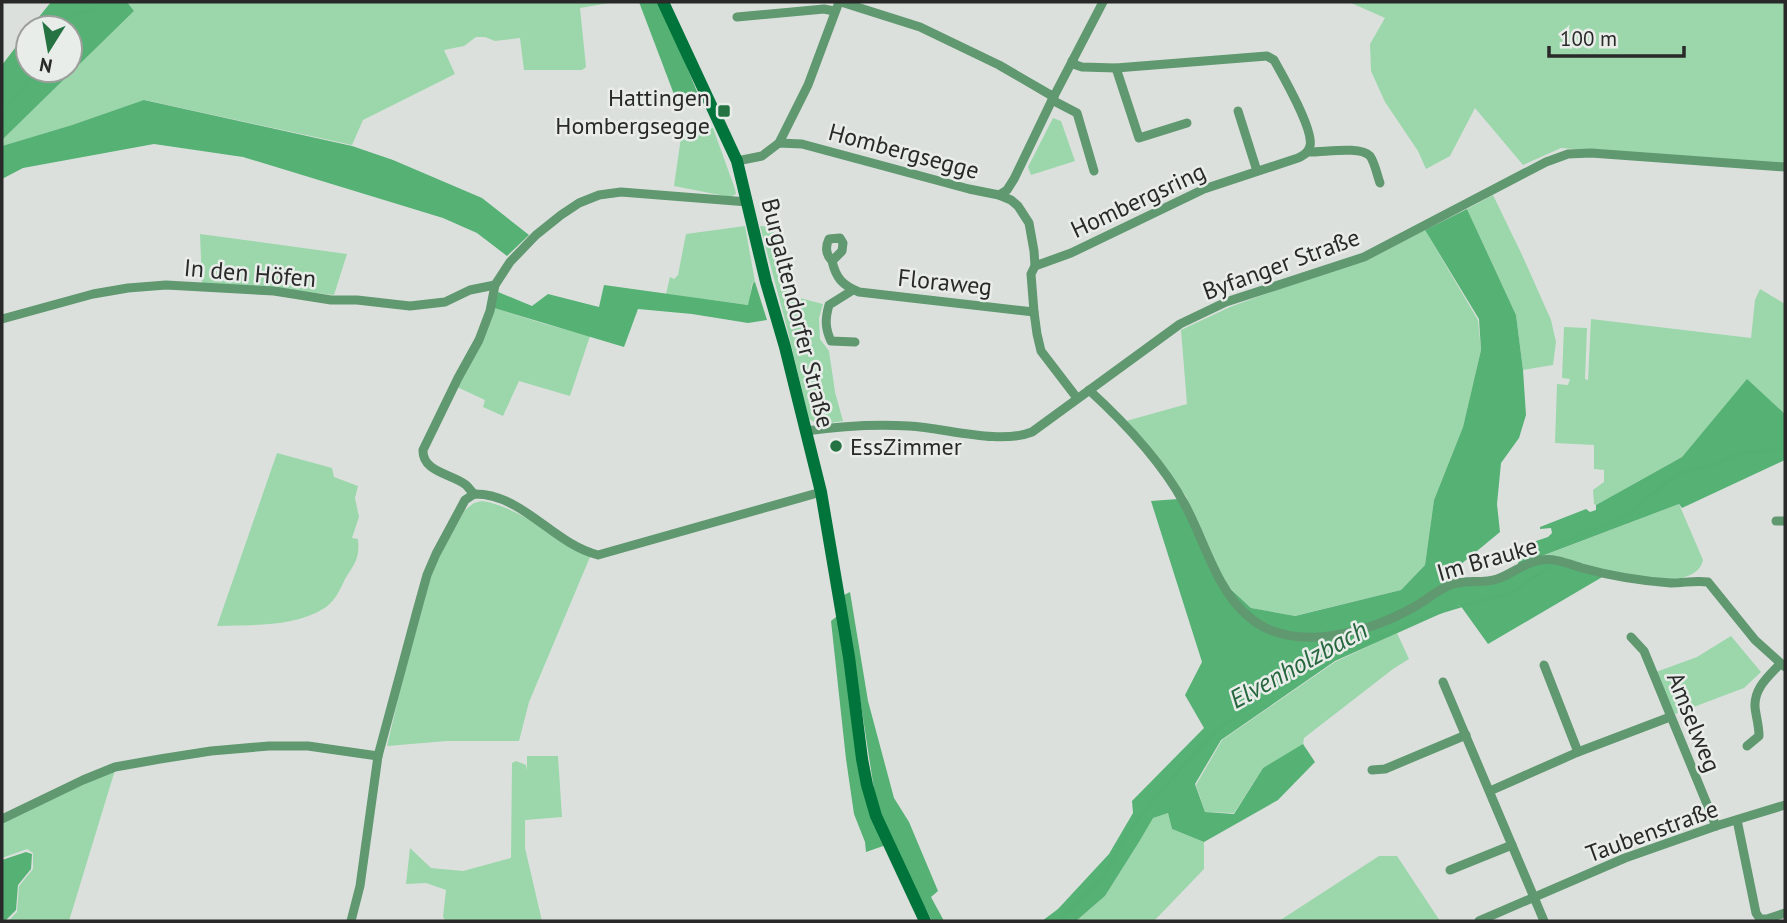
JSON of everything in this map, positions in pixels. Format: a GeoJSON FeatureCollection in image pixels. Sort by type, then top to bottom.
{"type":"FeatureCollection","features":[{"type":"Feature","properties":{"kind":"main road","name":"Burgaltendorfer Straße"},"geometry":{"type":"LineString","coordinates":[[663,2],[737,161],[821,492],[847,644],[862,759],[876,816],[925,921]]}},
{"type":"Feature","properties":{"kind":"street","name":"Hombergsegge"},"geometry":{"type":"LineString","coordinates":[[779,143],[802,144],[999,195],[1007,190],[1014,179],[1103,2]]}},
{"type":"Feature","properties":{"kind":"street"},"geometry":{"type":"LineString","coordinates":[[737,161],[762,156],[779,143],[808,85],[838,5]]}},
{"type":"Feature","properties":{"kind":"street"},"geometry":{"type":"LineString","coordinates":[[737,17],[824,9],[838,5],[932,32],[999,65],[1077,113],[1094,171]]}},
{"type":"Feature","properties":{"kind":"street"},"geometry":{"type":"LineString","coordinates":[[1072,61],[1082,67],[1116,68],[1263,55],[1270,57],[1307,128],[1310,142],[1307,152]]}},
{"type":"Feature","properties":{"kind":"street","name":"Hombergsring"},"geometry":{"type":"LineString","coordinates":[[1116,68],[1139,138],[1187,122]]}},
{"type":"Feature","properties":{"kind":"street"},"geometry":{"type":"LineString","coordinates":[[1238,111],[1257,171]]}},
{"type":"Feature","properties":{"kind":"street","name":"Hombergsring"},"geometry":{"type":"LineString","coordinates":[[1035,266],[1071,253],[1204,189],[1298,158],[1307,152],[1352,150],[1366,153],[1371,158],[1380,183]]}},
{"type":"Feature","properties":{"kind":"street","name":"Byfanger Straße"},"geometry":{"type":"LineString","coordinates":[[806,431],[872,425],[934,428],[1004,438],[1020,437],[1032,432],[1180,324],[1226,302],[1364,257],[1546,162],[1568,154],[1591,153],[1785,167]]}},
{"type":"Feature","properties":{"kind":"street"},"geometry":{"type":"LineString","coordinates":[[474,494],[465,484],[426,463],[423,450],[479,340],[490,311],[495,285],[510,262],[536,235],[570,209],[599,195],[621,192],[748,202]]}},
{"type":"Feature","properties":{"kind":"street"},"geometry":{"type":"LineString","coordinates":[[999,195],[1010,200],[1029,223],[1035,266],[1031,274],[1034,312],[1041,351],[1077,398]]}},
{"type":"Feature","properties":{"kind":"street"},"geometry":{"type":"LineString","coordinates":[[832,261],[835,273],[846,287],[853,290]]}},
{"type":"Feature","properties":{"kind":"street","name":"In den Höfen"},"geometry":{"type":"LineString","coordinates":[[2,318],[93,294],[166,285],[274,291],[331,300],[410,306],[445,302],[470,290],[495,285]]}},
{"type":"Feature","properties":{"kind":"street"},"geometry":{"type":"LineString","coordinates":[[853,290],[829,305],[825,318],[831,341],[855,342]]}},
{"type":"Feature","properties":{"kind":"street","name":"Floraweg"},"geometry":{"type":"LineString","coordinates":[[853,290],[1034,312]]}},
{"type":"Feature","properties":{"kind":"street","name":"Im Brauke"},"geometry":{"type":"LineString","coordinates":[[1088,390],[1124,424],[1169,479],[1184,502],[1209,558],[1230,596],[1240,609],[1263,628],[1293,635],[1333,636],[1369,627],[1414,607],[1451,584],[1500,578],[1531,562],[1542,560],[1553,560],[1602,574],[1651,581],[1708,582],[1755,640],[1783,666],[1759,687],[1755,709],[1759,736],[1747,746]]}},
{"type":"Feature","properties":{"kind":"street"},"geometry":{"type":"LineString","coordinates":[[351,921],[360,886],[378,756],[428,575],[436,554],[466,499],[474,494],[493,496],[514,506],[578,547],[598,555],[821,492]]}},
{"type":"Feature","properties":{"kind":"street","name":"Amselweg"},"geometry":{"type":"LineString","coordinates":[[1631,637],[1644,651],[1716,826]]}},
{"type":"Feature","properties":{"kind":"street"},"geometry":{"type":"LineString","coordinates":[[1544,665],[1578,752]]}},
{"type":"Feature","properties":{"kind":"street"},"geometry":{"type":"LineString","coordinates":[[1444,682],[1544,921]]}},
{"type":"Feature","properties":{"kind":"street"},"geometry":{"type":"LineString","coordinates":[[1490,792],[1578,752],[1670,717]]}},
{"type":"Feature","properties":{"kind":"street"},"geometry":{"type":"LineString","coordinates":[[1373,770],[1385,769],[1466,735]]}},
{"type":"Feature","properties":{"kind":"street"},"geometry":{"type":"LineString","coordinates":[[2,819],[115,767],[160,759],[269,746],[308,746],[378,756]]}},
{"type":"Feature","properties":{"kind":"street","name":"Taubenstraße"},"geometry":{"type":"LineString","coordinates":[[1479,921],[1625,858],[1785,805]]}},
{"type":"Feature","properties":{"kind":"street"},"geometry":{"type":"LineString","coordinates":[[1737,820],[1756,913],[1760,919],[1785,914]]}},
{"type":"Feature","properties":{"kind":"street"},"geometry":{"type":"LineString","coordinates":[[1450,870],[1512,845]]}},
{"type":"Feature","properties":{"kind":"green space"},"geometry":{"type":"Polygon","coordinates":[[[51,2],[127,2],[134,11],[84,60],[84,14],[41,14],[51,2]]]}},
{"type":"Feature","properties":{"kind":"green space"},"geometry":{"type":"Polygon","coordinates":[[[127,2],[615,2],[580,8],[586,67],[582,70],[524,70],[520,38],[495,41],[476,37],[464,46],[444,50],[455,74],[363,120],[352,145],[145,100],[2,146],[2,140],[59,84],[84,84],[84,60],[134,11],[127,2]]]}},
{"type":"Feature","properties":{"kind":"green space"},"geometry":{"type":"Polygon","coordinates":[[[639,2],[660,2],[698,94],[675,97],[639,2]]]}},
{"type":"Feature","properties":{"kind":"green space"},"geometry":{"type":"Polygon","coordinates":[[[1349,2],[1785,2],[1785,165],[1561,148],[1523,165],[1475,108],[1450,156],[1426,169],[1418,151],[1385,102],[1371,71],[1370,44],[1385,18],[1349,2]]]}},
{"type":"Feature","properties":{"kind":"green space"},"geometry":{"type":"Polygon","coordinates":[[[14,49],[14,84],[59,84],[2,140],[2,65],[14,49]]]}},
{"type":"Feature","properties":{"kind":"green space"},"geometry":{"type":"Polygon","coordinates":[[[144,100],[352,146],[393,160],[482,198],[529,235],[507,256],[477,233],[443,218],[243,157],[154,144],[23,168],[2,179],[2,146],[144,100]]]}},
{"type":"Feature","properties":{"kind":"green space"},"geometry":{"type":"Polygon","coordinates":[[[1053,118],[1061,121],[1075,161],[1031,175],[1028,167],[1053,118]]]}},
{"type":"Feature","properties":{"kind":"green space"},"geometry":{"type":"Polygon","coordinates":[[[713,128],[735,189],[736,194],[730,197],[674,186],[681,137],[687,132],[713,128]]]}},
{"type":"Feature","properties":{"kind":"green space"},"geometry":{"type":"Polygon","coordinates":[[[1493,195],[1551,320],[1556,342],[1553,365],[1523,370],[1516,315],[1467,209],[1493,195]]]}},
{"type":"Feature","properties":{"kind":"green space"},"geometry":{"type":"Polygon","coordinates":[[[1467,209],[1516,315],[1523,370],[1526,415],[1519,438],[1501,463],[1497,504],[1500,532],[1460,565],[1455,579],[1413,605],[1367,626],[1333,634],[1292,634],[1266,627],[1241,608],[1221,580],[1251,608],[1295,616],[1401,590],[1425,565],[1434,500],[1463,427],[1481,350],[1479,319],[1425,230],[1467,209]]]}},
{"type":"Feature","properties":{"kind":"green space"},"geometry":{"type":"Polygon","coordinates":[[[745,226],[755,282],[752,283],[749,305],[666,294],[670,277],[674,279],[678,275],[686,234],[745,226]]]}},
{"type":"Feature","properties":{"kind":"green space"},"geometry":{"type":"Polygon","coordinates":[[[760,226],[775,227],[788,295],[823,304],[819,318],[820,339],[829,351],[835,392],[843,421],[819,425],[809,419],[760,226]]]}},
{"type":"Feature","properties":{"kind":"green space"},"geometry":{"type":"Polygon","coordinates":[[[1425,230],[1478,320],[1481,350],[1463,427],[1434,500],[1425,565],[1401,590],[1294,616],[1251,608],[1221,579],[1186,496],[1126,421],[1187,404],[1181,330],[1230,307],[1366,260],[1425,230]]]}},
{"type":"Feature","properties":{"kind":"green space"},"geometry":{"type":"Polygon","coordinates":[[[200,234],[347,254],[334,295],[252,286],[202,284],[200,234]]]}},
{"type":"Feature","properties":{"kind":"green space"},"geometry":{"type":"Polygon","coordinates":[[[755,282],[767,320],[748,323],[638,309],[624,347],[494,308],[498,292],[532,306],[548,294],[599,307],[604,285],[748,305],[755,282]]]}},
{"type":"Feature","properties":{"kind":"green space"},"geometry":{"type":"Polygon","coordinates":[[[1760,289],[1785,304],[1785,414],[1747,380],[1682,457],[1594,504],[1593,490],[1604,482],[1604,470],[1594,469],[1594,445],[1555,443],[1557,384],[1568,385],[1570,379],[1562,378],[1564,327],[1587,328],[1585,379],[1588,380],[1591,319],[1751,338],[1755,300],[1760,289]]]}},
{"type":"Feature","properties":{"kind":"green space"},"geometry":{"type":"Polygon","coordinates":[[[494,308],[590,336],[570,396],[519,381],[503,416],[483,407],[485,400],[457,387],[494,308]]]}},
{"type":"Feature","properties":{"kind":"green space"},"geometry":{"type":"Polygon","coordinates":[[[1747,379],[1785,414],[1785,460],[1682,508],[1679,504],[1518,565],[1533,542],[1552,533],[1551,528],[1540,527],[1586,509],[1590,512],[1596,510],[1596,505],[1682,457],[1747,379]]]}},
{"type":"Feature","properties":{"kind":"green space"},"geometry":{"type":"Polygon","coordinates":[[[277,453],[332,468],[334,477],[358,486],[355,498],[359,517],[352,538],[358,539],[356,560],[333,600],[311,615],[272,624],[217,626],[277,453]]]}},
{"type":"Feature","properties":{"kind":"green space"},"geometry":{"type":"Polygon","coordinates":[[[1178,499],[1237,611],[1292,637],[1370,629],[1460,584],[1502,581],[1533,564],[1552,563],[1604,576],[1488,644],[1460,605],[1335,661],[1221,740],[1195,784],[1205,812],[1234,814],[1263,768],[1303,744],[1315,762],[1278,800],[1204,842],[1172,829],[1168,813],[1153,818],[1105,896],[1076,921],[1042,921],[1058,909],[1109,854],[1133,813],[1132,801],[1204,728],[1185,695],[1202,662],[1151,501],[1178,499]]]}},
{"type":"Feature","properties":{"kind":"green space"},"geometry":{"type":"Polygon","coordinates":[[[482,501],[523,516],[590,557],[529,702],[519,741],[447,741],[387,746],[431,576],[465,510],[482,501]]]}},
{"type":"Feature","properties":{"kind":"green space"},"geometry":{"type":"Polygon","coordinates":[[[1679,504],[1703,560],[1695,572],[1678,578],[1631,577],[1545,555],[1679,504]]]}},
{"type":"Feature","properties":{"kind":"green space"},"geometry":{"type":"Polygon","coordinates":[[[850,592],[868,701],[894,798],[909,822],[938,891],[931,897],[944,921],[932,921],[878,815],[844,595],[850,592]]]}},
{"type":"Feature","properties":{"kind":"green space"},"geometry":{"type":"Polygon","coordinates":[[[841,613],[861,759],[889,844],[866,852],[854,814],[831,621],[841,613]]]}},
{"type":"Feature","properties":{"kind":"green space"},"geometry":{"type":"Polygon","coordinates":[[[1397,633],[1409,659],[1304,738],[1303,745],[1263,768],[1234,813],[1205,812],[1196,785],[1222,740],[1335,662],[1397,633]]]}},
{"type":"Feature","properties":{"kind":"green space"},"geometry":{"type":"Polygon","coordinates":[[[1731,636],[1761,672],[1744,688],[1675,714],[1656,672],[1697,657],[1731,636]]]}},
{"type":"Feature","properties":{"kind":"green space"},"geometry":{"type":"Polygon","coordinates":[[[527,756],[558,756],[562,817],[525,820],[525,848],[542,921],[446,921],[443,917],[446,890],[426,883],[406,884],[410,848],[431,868],[463,871],[511,858],[512,763],[516,761],[526,765],[527,771],[527,756]]]}},
{"type":"Feature","properties":{"kind":"green space"},"geometry":{"type":"Polygon","coordinates":[[[115,770],[69,921],[8,921],[17,912],[19,886],[33,869],[33,853],[27,849],[2,858],[2,822],[115,770]]]}},
{"type":"Feature","properties":{"kind":"green space"},"geometry":{"type":"Polygon","coordinates":[[[1168,813],[1172,829],[1204,842],[1204,869],[1154,921],[1076,921],[1105,896],[1152,818],[1168,813]]]}},
{"type":"Feature","properties":{"kind":"green space"},"geometry":{"type":"Polygon","coordinates":[[[26,852],[32,854],[31,869],[18,885],[16,910],[2,921],[2,860],[26,852]]]}},
{"type":"Feature","properties":{"kind":"green space"},"geometry":{"type":"Polygon","coordinates":[[[1379,856],[1397,856],[1440,921],[1279,921],[1379,856]]]}},
{"type":"Feature","properties":{"kind":"waterway"},"geometry":{"type":"LineString","coordinates":[[79,14],[93,9],[94,2]]}},
{"type":"Feature","properties":{"kind":"waterway"},"geometry":{"type":"LineString","coordinates":[[2,114],[26,84]]}},
{"type":"Feature","properties":{"kind":"waterway","name":"Elvenholzbach"},"geometry":{"type":"LineString","coordinates":[[1558,547],[1579,534],[1632,512],[1678,473],[1717,464],[1739,453],[1785,449]]}},
{"type":"Feature","properties":{"kind":"waterway","name":"Elvenholzbach"},"geometry":{"type":"LineString","coordinates":[[1058,921],[1104,877],[1123,840],[1161,790],[1216,731],[1253,704],[1325,662],[1425,617],[1508,595],[1549,567]]}},
{"type":"Feature","properties":{"kind":"place","name":"Hattingen Hombergsegge"},"geometry":{"type":"Point","coordinates":[724,111]}},
{"type":"Feature","properties":{"kind":"place","name":"EssZimmer"},"geometry":{"type":"Point","coordinates":[836,446]}}]}
